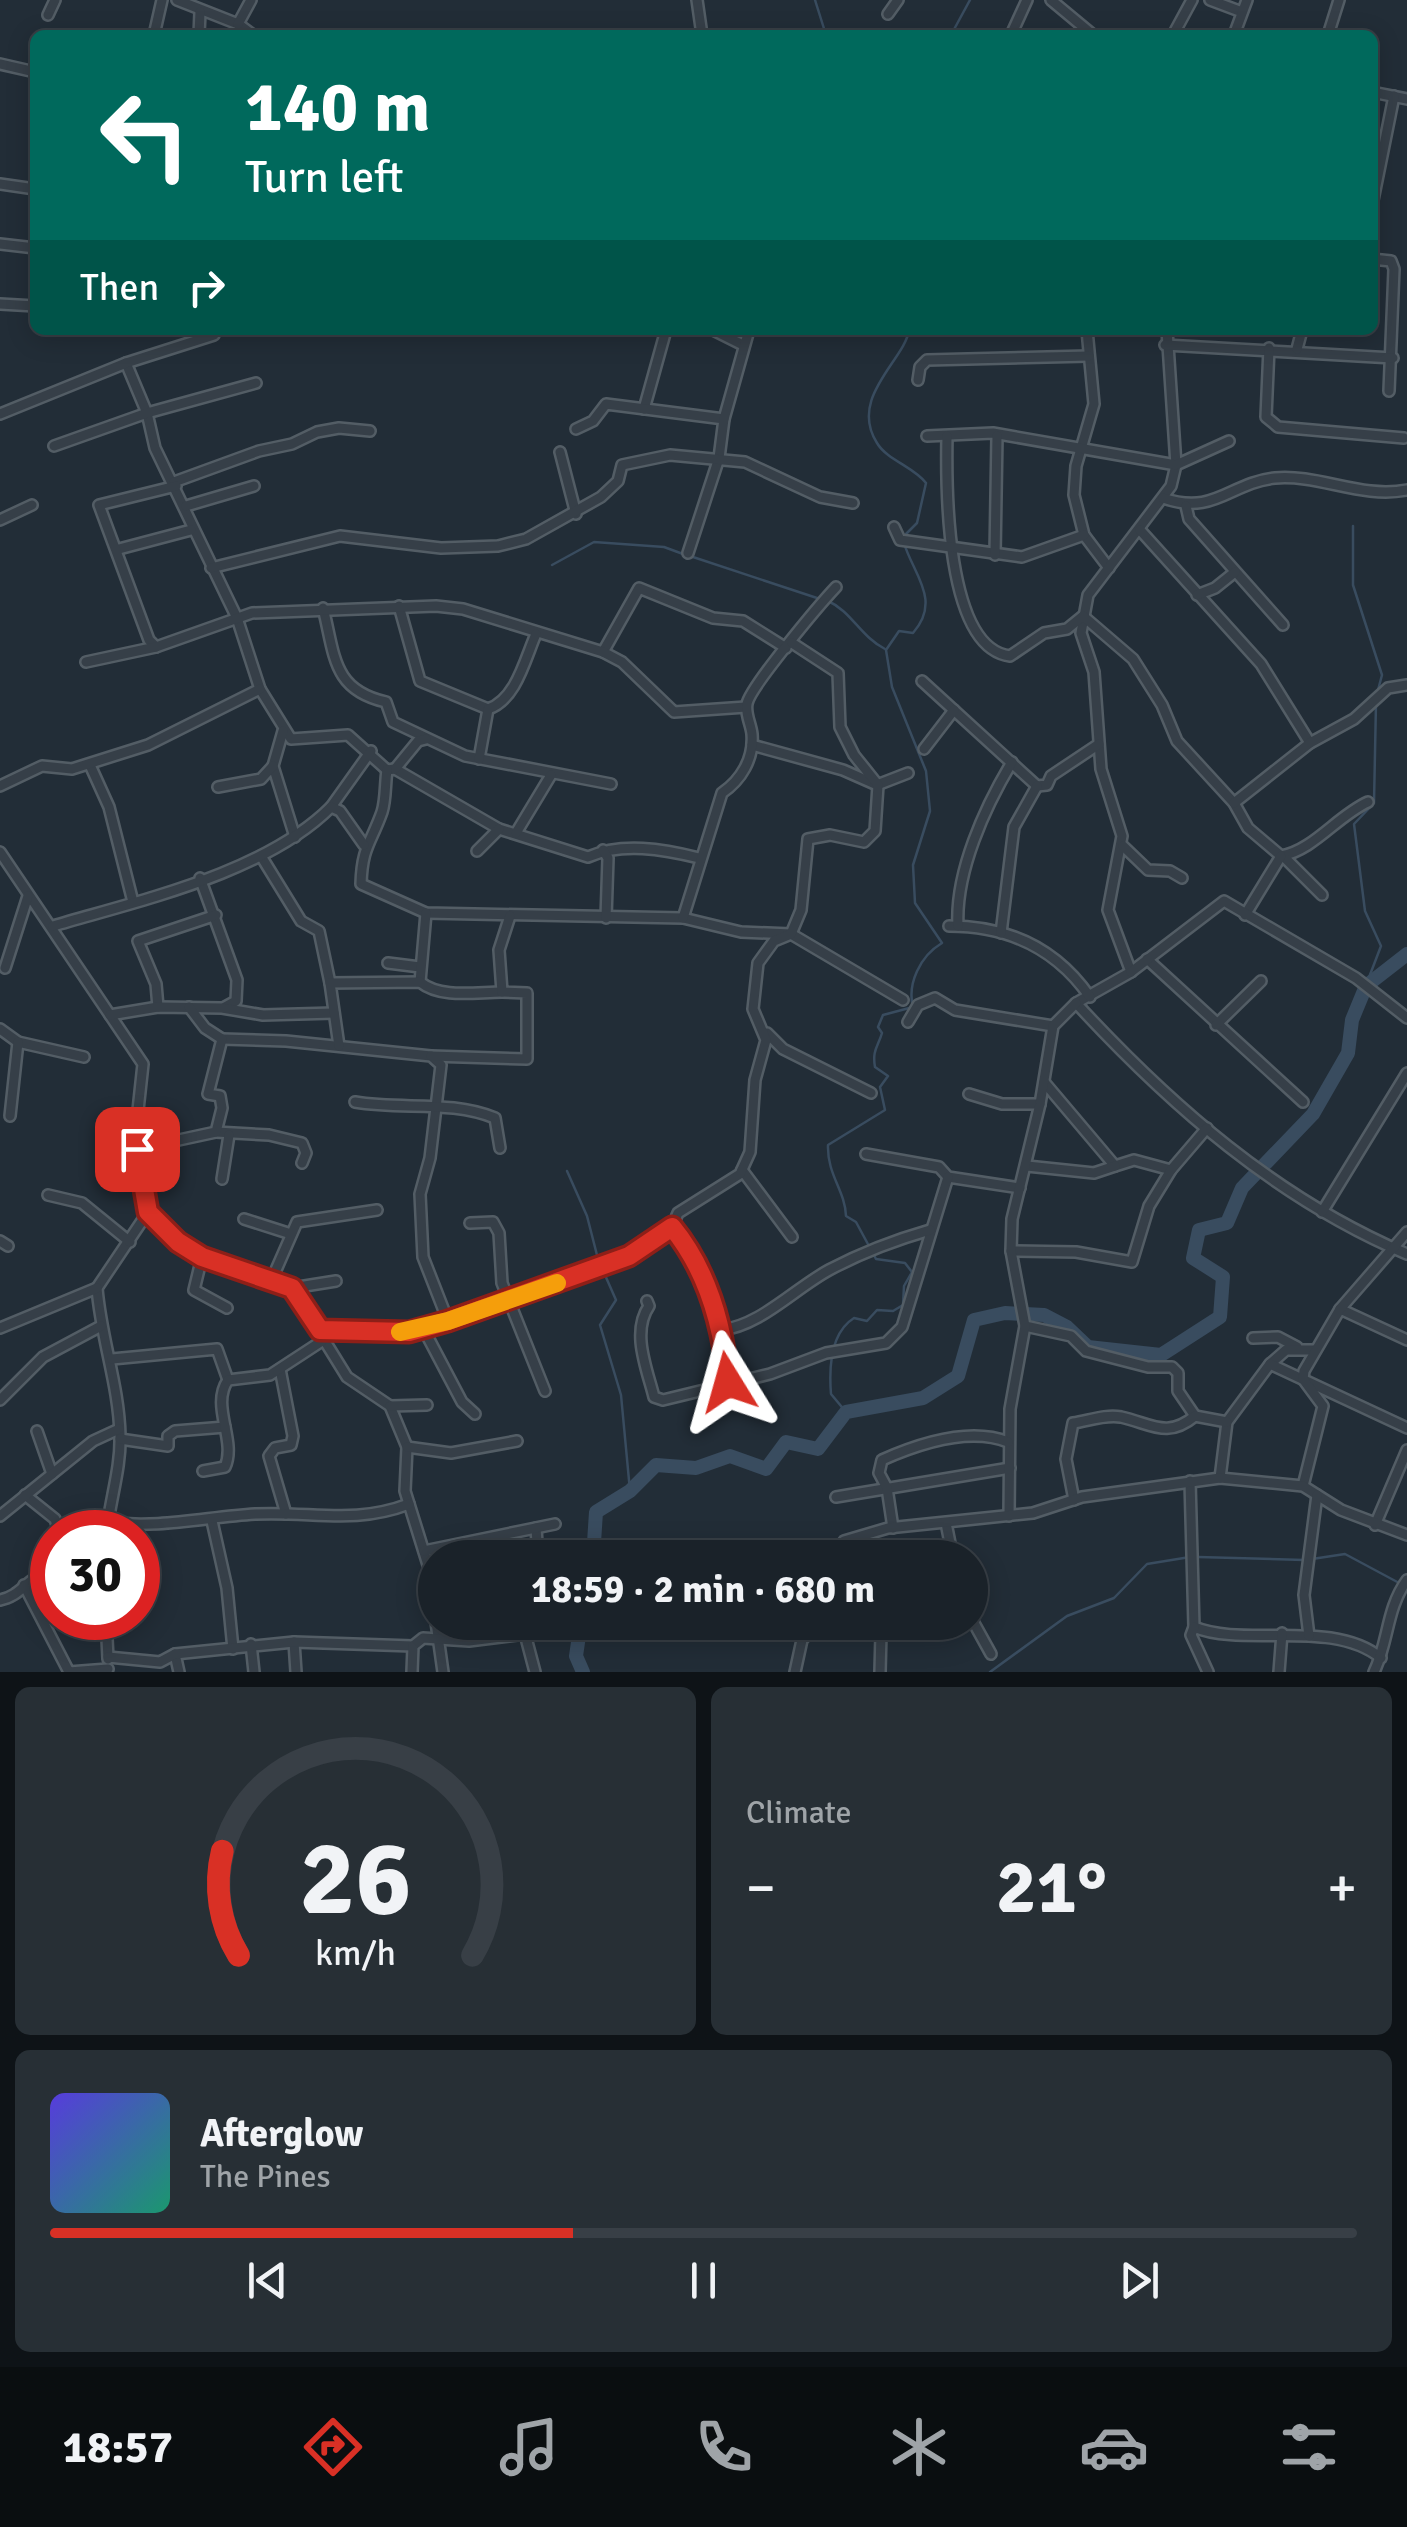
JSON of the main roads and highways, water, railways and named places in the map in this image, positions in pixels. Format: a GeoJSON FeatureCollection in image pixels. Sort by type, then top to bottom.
{"type":"FeatureCollection","features":[{"type":"Feature","properties":{"kind":"waterway"},"geometry":{"type":"LineString","coordinates":[[815,0],[824,30]]}},
{"type":"Feature","properties":{"kind":"waterway"},"geometry":{"type":"LineString","coordinates":[[954,30],[970,0]]}},
{"type":"Feature","properties":{"kind":"waterway"},"geometry":{"type":"LineString","coordinates":[[904,536],[917,523],[926,483],[881,449],[870,426],[869,410],[873,395],[907,335]]}},
{"type":"Feature","properties":{"kind":"waterway"},"geometry":{"type":"LineString","coordinates":[[1353,526],[1353,585],[1382,675],[1378,690]]}},
{"type":"Feature","properties":{"kind":"waterway"},"geometry":{"type":"LineString","coordinates":[[552,565],[594,542],[664,547],[683,554]]}},
{"type":"Feature","properties":{"kind":"waterway"},"geometry":{"type":"LineString","coordinates":[[846,1412],[831,1394],[831,1363],[840,1333],[854,1318],[867,1321],[877,1310],[893,1311],[903,1305],[904,1286],[912,1272],[905,1263],[876,1259],[856,1222],[846,1216],[828,1145],[885,1110],[880,1087],[888,1076],[875,1067],[874,1061],[882,1033],[878,1027],[883,1015],[913,1007],[917,971],[927,955],[942,943],[915,903],[913,865],[930,811],[926,771],[892,687],[886,650],[899,631],[913,633],[925,609],[923,587],[904,543]]}},
{"type":"Feature","properties":{"kind":"waterway"},"geometry":{"type":"LineString","coordinates":[[690,556],[820,599]]}},
{"type":"Feature","properties":{"kind":"waterway"},"geometry":{"type":"LineString","coordinates":[[828,601],[885,649]]}},
{"type":"Feature","properties":{"kind":"waterway"},"geometry":{"type":"LineString","coordinates":[[1368,980],[1381,946],[1365,911],[1354,824],[1374,803],[1376,703]]}},
{"type":"Feature","properties":{"kind":"waterway"},"geometry":{"type":"LineString","coordinates":[[594,1540],[596,1512],[630,1491],[656,1465],[696,1468],[730,1456],[766,1469],[786,1442],[818,1449],[846,1412],[923,1398],[958,1376],[974,1320],[1005,1313],[1044,1315],[1067,1327],[1088,1347],[1161,1355],[1220,1317],[1223,1277],[1193,1258],[1199,1230],[1227,1223],[1242,1188],[1313,1114],[1348,1053],[1352,1020],[1366,986],[1407,954]]}},
{"type":"Feature","properties":{"kind":"waterway"},"geometry":{"type":"LineString","coordinates":[[567,1171],[587,1216],[598,1259]]}},
{"type":"Feature","properties":{"kind":"waterway"},"geometry":{"type":"LineString","coordinates":[[601,1266],[616,1300],[600,1325],[621,1395],[630,1491]]}},
{"type":"Feature","properties":{"kind":"waterway"},"geometry":{"type":"LineString","coordinates":[[1312,1559],[1345,1554],[1401,1584]]}},
{"type":"Feature","properties":{"kind":"waterway"},"geometry":{"type":"LineString","coordinates":[[990,1672],[1067,1616],[1114,1598],[1147,1564],[1190,1557]]}},
{"type":"Feature","properties":{"kind":"waterway"},"geometry":{"type":"LineString","coordinates":[[1198,1557],[1304,1560]]}},
{"type":"Feature","properties":{"kind":"waterway"},"geometry":{"type":"LineString","coordinates":[[578,1640],[576,1656],[583,1672]]}}]}
